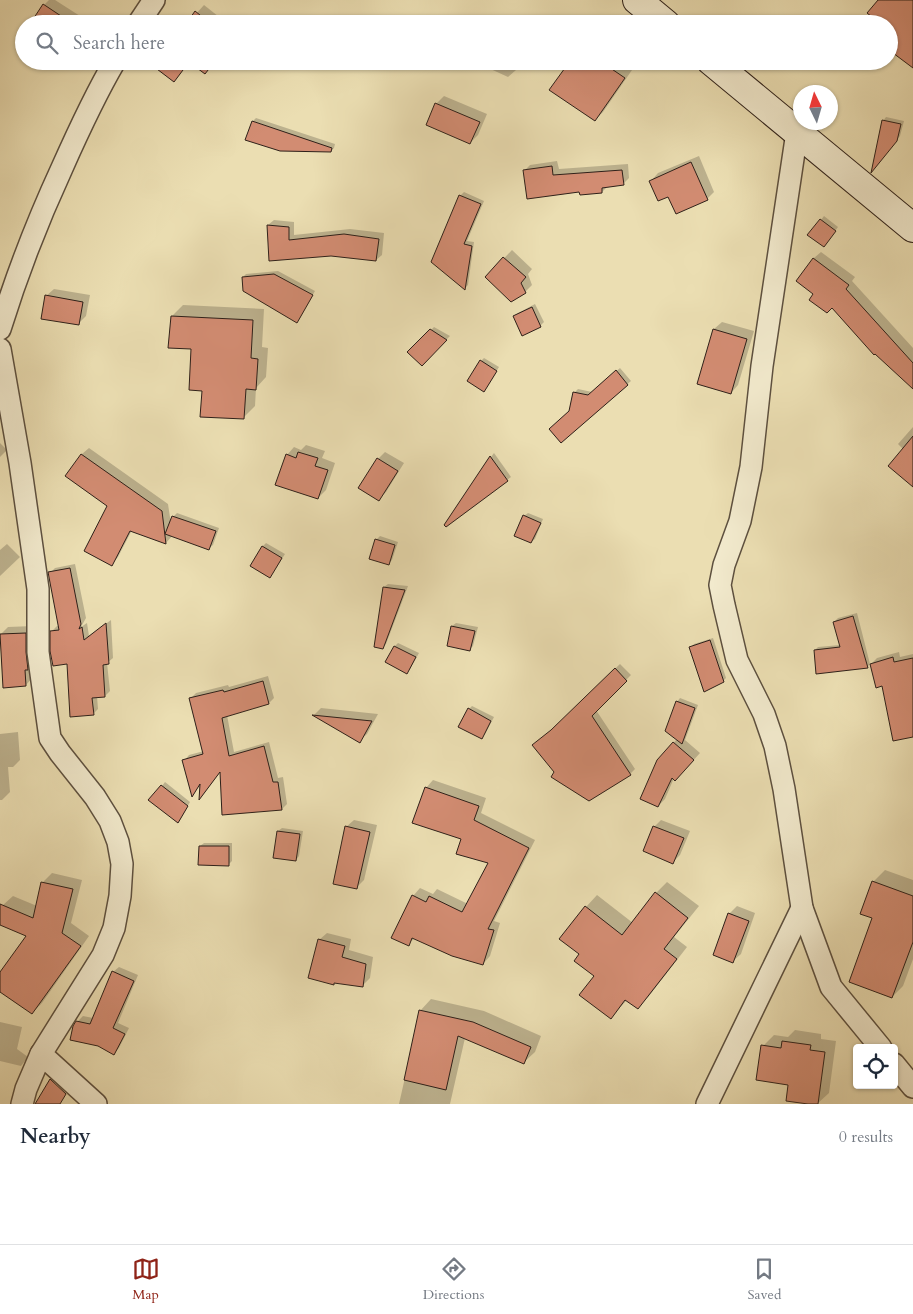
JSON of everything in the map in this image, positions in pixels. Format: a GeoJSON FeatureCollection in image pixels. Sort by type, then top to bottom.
{"type":"FeatureCollection","features":[{"type":"Feature","properties":{"kind":"main road"},"geometry":{"type":"LineString","coordinates":[[637,0],[655,15]]}},
{"type":"Feature","properties":{"kind":"main road"},"geometry":{"type":"LineString","coordinates":[[722,70],[913,228]]}},
{"type":"Feature","properties":{"kind":"street"},"geometry":{"type":"LineString","coordinates":[[144,15],[154,0]]}},
{"type":"Feature","properties":{"kind":"street"},"geometry":{"type":"LineString","coordinates":[[0,329],[39,218],[73,141],[110,70]]}},
{"type":"Feature","properties":{"kind":"street"},"geometry":{"type":"LineString","coordinates":[[797,132],[762,366],[751,467],[740,521],[724,565],[720,585],[737,660],[764,714],[775,746],[802,908],[831,987],[878,1044]]}},
{"type":"Feature","properties":{"kind":"street"},"geometry":{"type":"LineString","coordinates":[[0,348],[20,463],[38,589],[38,652],[50,738],[110,820],[118,842],[122,864],[120,896],[114,928],[103,955],[41,1054],[26,1089],[22,1104]]}},
{"type":"Feature","properties":{"kind":"street"},"geometry":{"type":"LineString","coordinates":[[707,1104],[802,908]]}},
{"type":"Feature","properties":{"kind":"street"},"geometry":{"type":"LineString","coordinates":[[41,1054],[96,1104]]}},
{"type":"Feature","properties":{"kind":"street"},"geometry":{"type":"LineString","coordinates":[[898,1069],[913,1087]]}},
{"type":"Feature","properties":{"kind":"building"},"geometry":{"type":"Polygon","coordinates":[[[878,0],[913,0],[913,68],[898,57],[898,15],[870,15],[867,13],[878,0]]]}},
{"type":"Feature","properties":{"kind":"building"},"geometry":{"type":"Polygon","coordinates":[[[43,4],[60,15],[36,15],[43,4]]]}},
{"type":"Feature","properties":{"kind":"building"},"geometry":{"type":"Polygon","coordinates":[[[158,70],[183,70],[174,82],[158,70]]]}},
{"type":"Feature","properties":{"kind":"building"},"geometry":{"type":"Polygon","coordinates":[[[200,70],[208,70],[205,74],[200,70]]]}},
{"type":"Feature","properties":{"kind":"building"},"geometry":{"type":"Polygon","coordinates":[[[563,70],[613,70],[625,78],[595,121],[549,90],[563,70]]]}},
{"type":"Feature","properties":{"kind":"building"},"geometry":{"type":"Polygon","coordinates":[[[435,103],[480,122],[470,144],[426,125],[435,103]]]}},
{"type":"Feature","properties":{"kind":"building"},"geometry":{"type":"Polygon","coordinates":[[[882,120],[901,124],[897,141],[871,173],[882,120]]]}},
{"type":"Feature","properties":{"kind":"building"},"geometry":{"type":"Polygon","coordinates":[[[252,121],[332,148],[331,152],[280,151],[245,140],[252,121]]]}},
{"type":"Feature","properties":{"kind":"building"},"geometry":{"type":"Polygon","coordinates":[[[691,162],[708,200],[676,214],[668,197],[658,201],[649,181],[691,162]]]}},
{"type":"Feature","properties":{"kind":"building"},"geometry":{"type":"Polygon","coordinates":[[[552,166],[553,175],[622,170],[624,185],[602,188],[602,193],[580,195],[579,192],[527,199],[523,170],[552,166]]]}},
{"type":"Feature","properties":{"kind":"building"},"geometry":{"type":"Polygon","coordinates":[[[459,195],[481,204],[464,244],[472,246],[465,290],[431,262],[459,195]]]}},
{"type":"Feature","properties":{"kind":"building"},"geometry":{"type":"Polygon","coordinates":[[[820,219],[836,231],[824,247],[807,235],[820,219]]]}},
{"type":"Feature","properties":{"kind":"building"},"geometry":{"type":"Polygon","coordinates":[[[267,225],[289,227],[289,240],[344,234],[379,239],[376,261],[331,256],[269,261],[267,225]]]}},
{"type":"Feature","properties":{"kind":"building"},"geometry":{"type":"Polygon","coordinates":[[[503,257],[526,277],[521,283],[526,293],[511,302],[485,277],[503,257]]]}},
{"type":"Feature","properties":{"kind":"building"},"geometry":{"type":"Polygon","coordinates":[[[813,258],[849,285],[846,289],[913,363],[913,389],[874,355],[832,308],[827,313],[809,300],[813,294],[796,281],[813,258]]]}},
{"type":"Feature","properties":{"kind":"building"},"geometry":{"type":"Polygon","coordinates":[[[274,274],[313,295],[297,323],[243,291],[242,277],[274,274]]]}},
{"type":"Feature","properties":{"kind":"building"},"geometry":{"type":"Polygon","coordinates":[[[45,295],[83,302],[79,325],[41,319],[45,295]]]}},
{"type":"Feature","properties":{"kind":"building"},"geometry":{"type":"Polygon","coordinates":[[[532,307],[541,327],[522,336],[513,316],[532,307]]]}},
{"type":"Feature","properties":{"kind":"building"},"geometry":{"type":"Polygon","coordinates":[[[171,316],[253,320],[251,358],[258,359],[256,390],[246,389],[244,419],[200,417],[202,391],[189,390],[191,349],[168,348],[171,316]]]}},
{"type":"Feature","properties":{"kind":"building"},"geometry":{"type":"Polygon","coordinates":[[[430,329],[447,340],[422,366],[407,352],[430,329]]]}},
{"type":"Feature","properties":{"kind":"building"},"geometry":{"type":"Polygon","coordinates":[[[713,329],[747,339],[731,394],[697,384],[713,329]]]}},
{"type":"Feature","properties":{"kind":"building"},"geometry":{"type":"Polygon","coordinates":[[[480,360],[497,371],[484,392],[467,381],[480,360]]]}},
{"type":"Feature","properties":{"kind":"building"},"geometry":{"type":"Polygon","coordinates":[[[616,370],[628,385],[561,443],[549,429],[569,411],[573,392],[588,395],[616,370]]]}},
{"type":"Feature","properties":{"kind":"building"},"geometry":{"type":"Polygon","coordinates":[[[913,436],[913,487],[888,466],[913,436]]]}},
{"type":"Feature","properties":{"kind":"building"},"geometry":{"type":"Polygon","coordinates":[[[298,452],[318,458],[315,466],[328,470],[318,499],[275,485],[286,454],[296,458],[298,452]]]}},
{"type":"Feature","properties":{"kind":"building"},"geometry":{"type":"Polygon","coordinates":[[[81,454],[162,511],[166,544],[130,531],[112,566],[84,551],[107,506],[65,476],[81,454]]]}},
{"type":"Feature","properties":{"kind":"building"},"geometry":{"type":"Polygon","coordinates":[[[490,456],[508,481],[446,527],[444,525],[490,456]]]}},
{"type":"Feature","properties":{"kind":"building"},"geometry":{"type":"Polygon","coordinates":[[[377,458],[398,471],[379,501],[358,488],[377,458]]]}},
{"type":"Feature","properties":{"kind":"building"},"geometry":{"type":"Polygon","coordinates":[[[523,515],[541,523],[531,543],[514,536],[523,515]]]}},
{"type":"Feature","properties":{"kind":"building"},"geometry":{"type":"Polygon","coordinates":[[[172,516],[216,531],[209,550],[165,534],[172,516]]]}},
{"type":"Feature","properties":{"kind":"building"},"geometry":{"type":"Polygon","coordinates":[[[375,539],[395,545],[389,565],[369,559],[375,539]]]}},
{"type":"Feature","properties":{"kind":"building"},"geometry":{"type":"Polygon","coordinates":[[[262,546],[282,558],[270,578],[250,566],[262,546]]]}},
{"type":"Feature","properties":{"kind":"building"},"geometry":{"type":"Polygon","coordinates":[[[70,568],[81,624],[79,629],[82,627],[84,640],[106,623],[109,664],[103,665],[105,697],[92,698],[94,715],[70,717],[67,664],[53,666],[50,651],[50,631],[59,630],[48,572],[70,568]]]}},
{"type":"Feature","properties":{"kind":"building"},"geometry":{"type":"Polygon","coordinates":[[[383,587],[405,590],[383,649],[374,647],[383,587]]]}},
{"type":"Feature","properties":{"kind":"building"},"geometry":{"type":"Polygon","coordinates":[[[853,616],[868,668],[816,674],[814,650],[840,647],[833,622],[853,616]]]}},
{"type":"Feature","properties":{"kind":"building"},"geometry":{"type":"Polygon","coordinates":[[[451,626],[475,631],[470,651],[447,646],[451,626]]]}},
{"type":"Feature","properties":{"kind":"building"},"geometry":{"type":"Polygon","coordinates":[[[26,633],[28,670],[25,670],[26,686],[3,688],[0,634],[26,633]]]}},
{"type":"Feature","properties":{"kind":"building"},"geometry":{"type":"Polygon","coordinates":[[[710,640],[724,682],[704,692],[689,647],[710,640]]]}},
{"type":"Feature","properties":{"kind":"building"},"geometry":{"type":"Polygon","coordinates":[[[394,646],[416,657],[407,674],[385,662],[394,646]]]}},
{"type":"Feature","properties":{"kind":"building"},"geometry":{"type":"Polygon","coordinates":[[[893,657],[894,662],[913,658],[913,737],[893,741],[882,686],[876,688],[870,664],[893,657]]]}},
{"type":"Feature","properties":{"kind":"building"},"geometry":{"type":"Polygon","coordinates":[[[615,668],[627,681],[592,716],[631,775],[589,801],[551,777],[554,772],[532,745],[551,730],[615,668]]]}},
{"type":"Feature","properties":{"kind":"building"},"geometry":{"type":"Polygon","coordinates":[[[263,681],[269,704],[222,718],[229,756],[264,746],[273,782],[278,782],[282,810],[222,815],[220,772],[199,800],[200,784],[192,797],[182,760],[203,754],[189,698],[223,690],[224,692],[263,681]]]}},
{"type":"Feature","properties":{"kind":"building"},"geometry":{"type":"Polygon","coordinates":[[[676,701],[695,708],[682,744],[665,731],[676,701]]]}},
{"type":"Feature","properties":{"kind":"building"},"geometry":{"type":"Polygon","coordinates":[[[468,708],[491,721],[482,739],[458,727],[468,708]]]}},
{"type":"Feature","properties":{"kind":"building"},"geometry":{"type":"Polygon","coordinates":[[[312,715],[372,721],[360,743],[312,715]]]}},
{"type":"Feature","properties":{"kind":"building"},"geometry":{"type":"Polygon","coordinates":[[[673,742],[694,760],[675,781],[672,778],[658,807],[640,799],[657,760],[673,742]]]}},
{"type":"Feature","properties":{"kind":"building"},"geometry":{"type":"Polygon","coordinates":[[[161,785],[188,806],[178,823],[148,800],[161,785]]]}},
{"type":"Feature","properties":{"kind":"building"},"geometry":{"type":"Polygon","coordinates":[[[425,787],[479,806],[474,820],[529,848],[488,929],[494,930],[483,965],[452,956],[412,938],[409,946],[391,938],[412,895],[426,902],[429,896],[462,912],[488,863],[456,854],[461,839],[412,823],[425,787]]]}},
{"type":"Feature","properties":{"kind":"building"},"geometry":{"type":"Polygon","coordinates":[[[345,826],[370,832],[357,889],[333,884],[345,826]]]}},
{"type":"Feature","properties":{"kind":"building"},"geometry":{"type":"Polygon","coordinates":[[[653,826],[684,838],[673,864],[643,851],[653,826]]]}},
{"type":"Feature","properties":{"kind":"building"},"geometry":{"type":"Polygon","coordinates":[[[277,831],[300,834],[296,861],[273,858],[277,831]]]}},
{"type":"Feature","properties":{"kind":"building"},"geometry":{"type":"Polygon","coordinates":[[[199,846],[229,846],[229,866],[198,865],[199,846]]]}},
{"type":"Feature","properties":{"kind":"building"},"geometry":{"type":"Polygon","coordinates":[[[872,881],[913,896],[913,942],[892,998],[849,982],[872,918],[860,914],[872,881]]]}},
{"type":"Feature","properties":{"kind":"building"},"geometry":{"type":"Polygon","coordinates":[[[41,882],[73,889],[62,933],[81,946],[32,1014],[0,992],[0,972],[26,936],[0,925],[0,904],[33,918],[41,882]]]}},
{"type":"Feature","properties":{"kind":"building"},"geometry":{"type":"Polygon","coordinates":[[[655,892],[688,918],[664,949],[677,959],[638,1009],[625,1000],[611,1019],[579,995],[594,976],[574,961],[579,954],[559,939],[585,906],[622,935],[655,892]]]}},
{"type":"Feature","properties":{"kind":"building"},"geometry":{"type":"Polygon","coordinates":[[[728,913],[749,921],[733,963],[713,955],[728,913]]]}},
{"type":"Feature","properties":{"kind":"building"},"geometry":{"type":"Polygon","coordinates":[[[318,939],[345,946],[342,957],[366,964],[363,987],[334,983],[334,985],[308,978],[318,939]]]}},
{"type":"Feature","properties":{"kind":"building"},"geometry":{"type":"Polygon","coordinates":[[[112,971],[134,981],[113,1028],[125,1034],[114,1055],[98,1046],[70,1040],[76,1021],[90,1024],[112,971]]]}},
{"type":"Feature","properties":{"kind":"building"},"geometry":{"type":"Polygon","coordinates":[[[419,1010],[473,1022],[531,1047],[524,1064],[458,1036],[446,1090],[404,1080],[419,1010]]]}},
{"type":"Feature","properties":{"kind":"building"},"geometry":{"type":"Polygon","coordinates":[[[782,1041],[811,1045],[810,1050],[825,1052],[818,1104],[786,1101],[788,1085],[756,1080],[761,1045],[781,1048],[782,1041]]]}},
{"type":"Feature","properties":{"kind":"building"},"geometry":{"type":"Polygon","coordinates":[[[50,1079],[66,1094],[60,1104],[35,1104],[50,1079]]]}}]}
